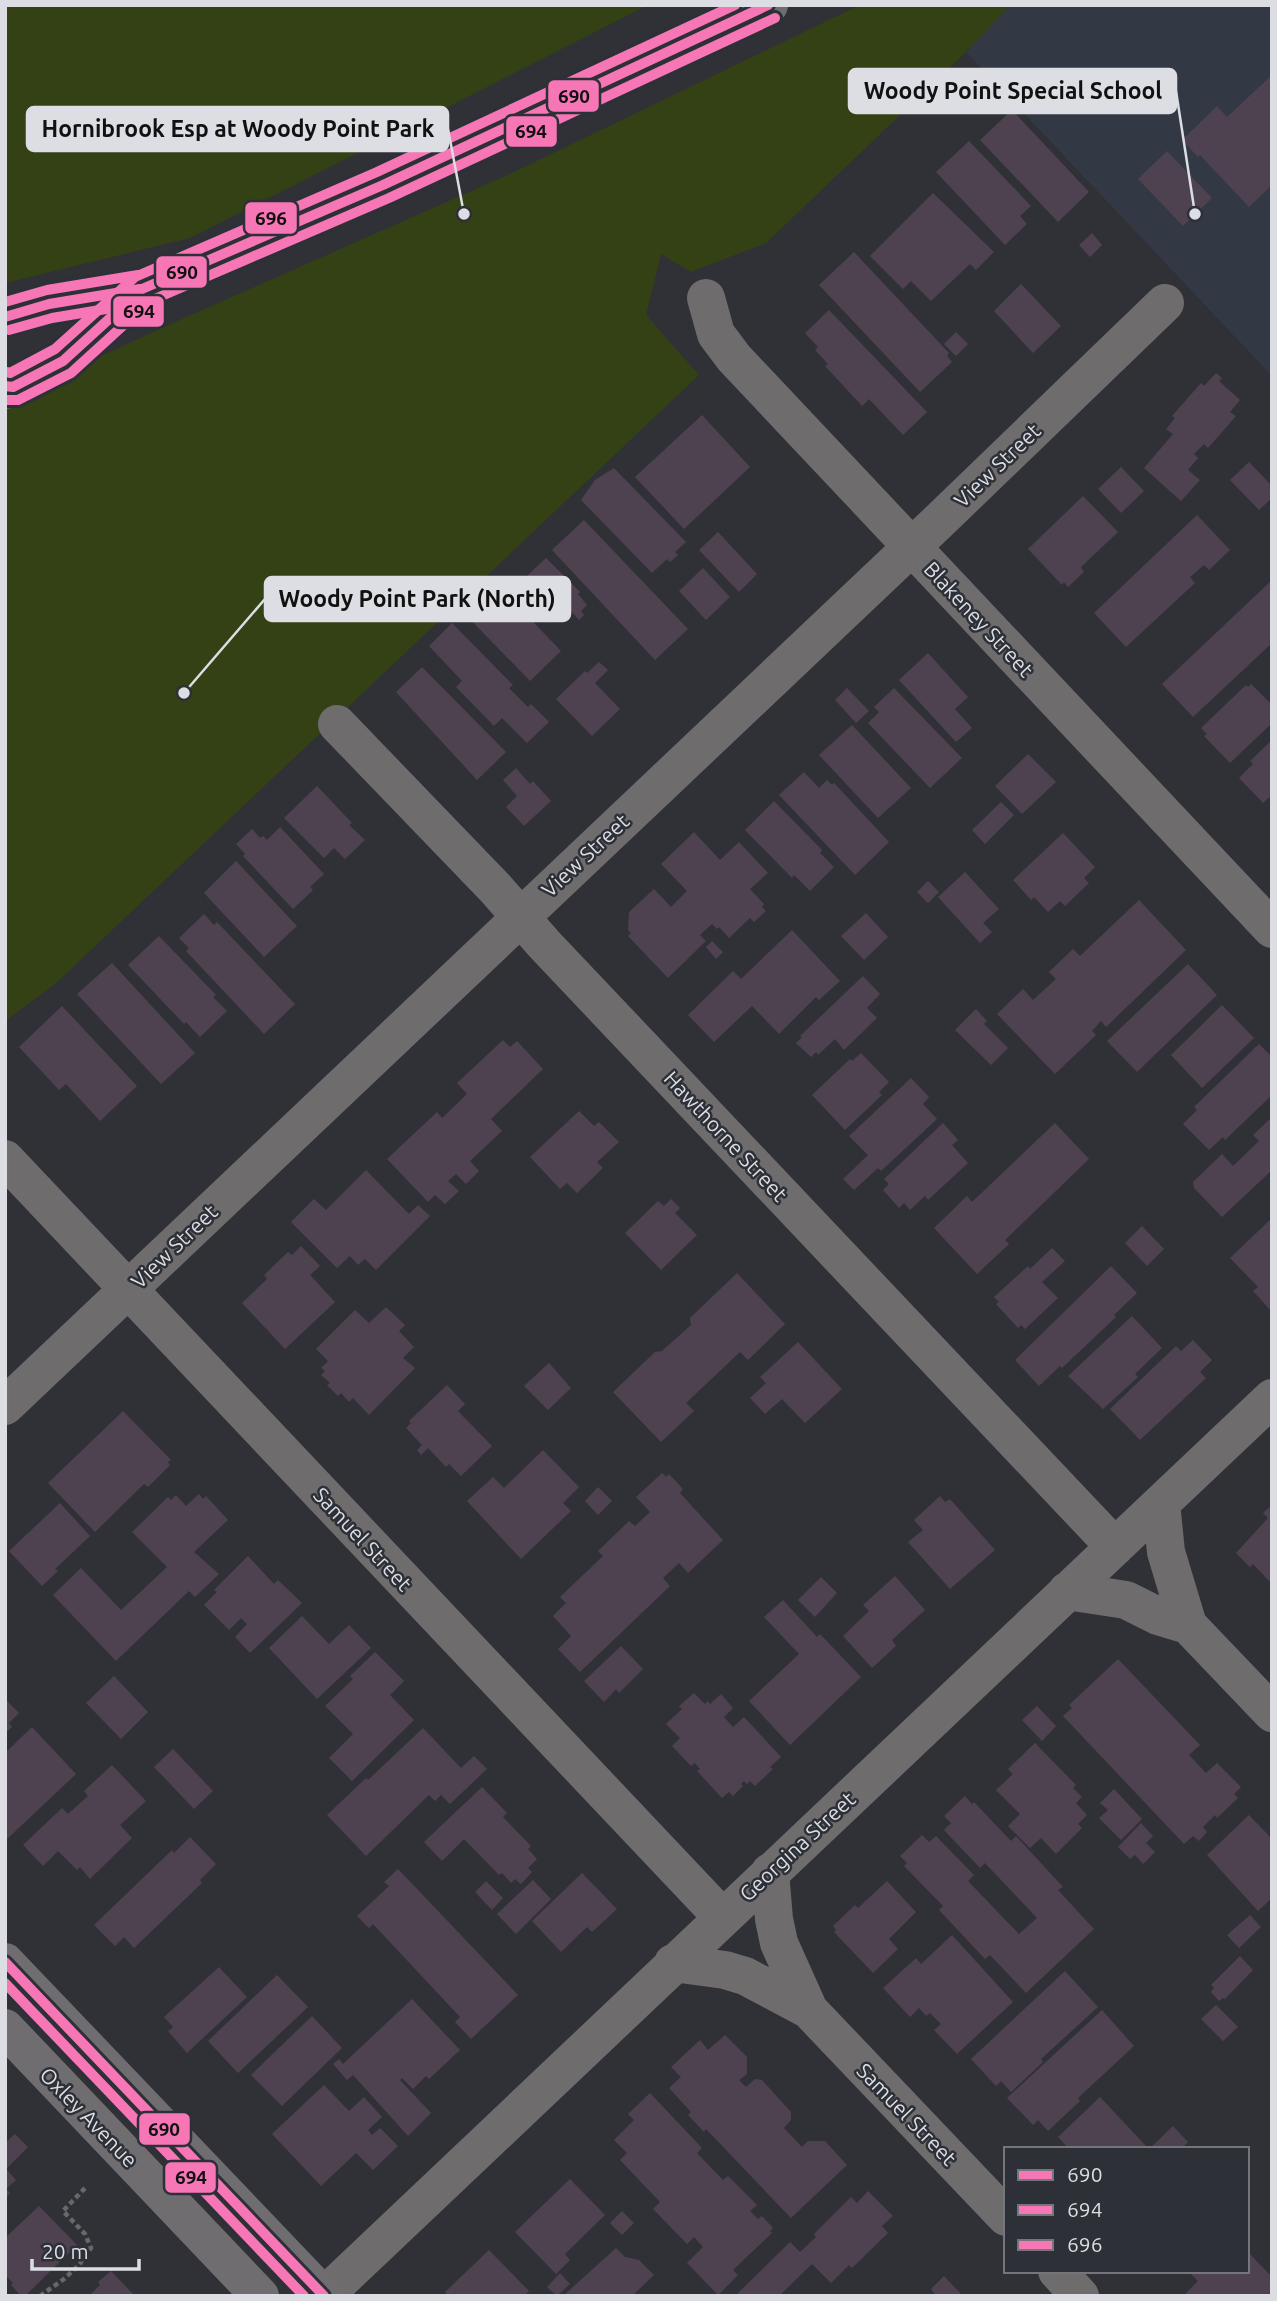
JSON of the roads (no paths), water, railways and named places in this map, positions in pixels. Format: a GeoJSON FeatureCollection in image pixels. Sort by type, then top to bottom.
{"type":"FeatureCollection","features":[{"type":"Feature","properties":{"kind":"main road"},"geometry":{"type":"LineString","coordinates":[[5,317],[49,304],[142,289],[383,184],[769,5]]}},
{"type":"Feature","properties":{"kind":"main road"},"geometry":{"type":"LineString","coordinates":[[8,388],[64,361],[142,289]]}},
{"type":"Feature","properties":{"kind":"main road"},"geometry":{"type":"LineString","coordinates":[[5,1962],[324,2296]]}},
{"type":"Feature","properties":{"kind":"main road","name":"Oxley Avenue"},"geometry":{"type":"LineString","coordinates":[[5,2028],[260,2296]]}},
{"type":"Feature","properties":{"kind":"street","name":"Blakeney Street"},"geometry":{"type":"LineString","coordinates":[[706,298],[716,334],[734,358],[1272,929]]}},
{"type":"Feature","properties":{"kind":"street","name":"View Street"},"geometry":{"type":"LineString","coordinates":[[5,1406],[911,547],[1164,303]]}},
{"type":"Feature","properties":{"kind":"street","name":"Hawthorne Street"},"geometry":{"type":"LineString","coordinates":[[337,724],[1115,1547]]}},
{"type":"Feature","properties":{"kind":"street","name":"Samuel Street"},"geometry":{"type":"LineString","coordinates":[[5,1159],[722,1917]]}},
{"type":"Feature","properties":{"kind":"street","name":"Georgina Street"},"geometry":{"type":"LineString","coordinates":[[324,2296],[1272,1398]]}},
{"type":"Feature","properties":{"kind":"street"},"geometry":{"type":"LineString","coordinates":[[1161,1503],[1166,1552],[1188,1625],[1272,1713]]}},
{"type":"Feature","properties":{"kind":"street"},"geometry":{"type":"LineString","coordinates":[[1067,1591],[1126,1600],[1158,1616],[1188,1625]]}},
{"type":"Feature","properties":{"kind":"street","name":"Samuel Street"},"geometry":{"type":"LineString","coordinates":[[770,1872],[779,1942],[809,2010]]}},
{"type":"Feature","properties":{"kind":"street","name":"Samuel Street"},"geometry":{"type":"LineString","coordinates":[[673,1963],[725,1970],[745,1976],[809,2010],[1004,2215]]}},
{"type":"Feature","properties":{"kind":"street"},"geometry":{"type":"LineString","coordinates":[[1059,2273],[1080,2296]]}},
{"type":"Feature","properties":{"kind":"place","name":"Hornibrook Esp at Woody Point Park"},"geometry":{"type":"Point","coordinates":[464,214]}},
{"type":"Feature","properties":{"kind":"place","name":"Woody Point Special School"},"geometry":{"type":"Point","coordinates":[1195,214]}},
{"type":"Feature","properties":{"kind":"place","name":"Woody Point Park (North)"},"geometry":{"type":"Point","coordinates":[184,693]}}]}
